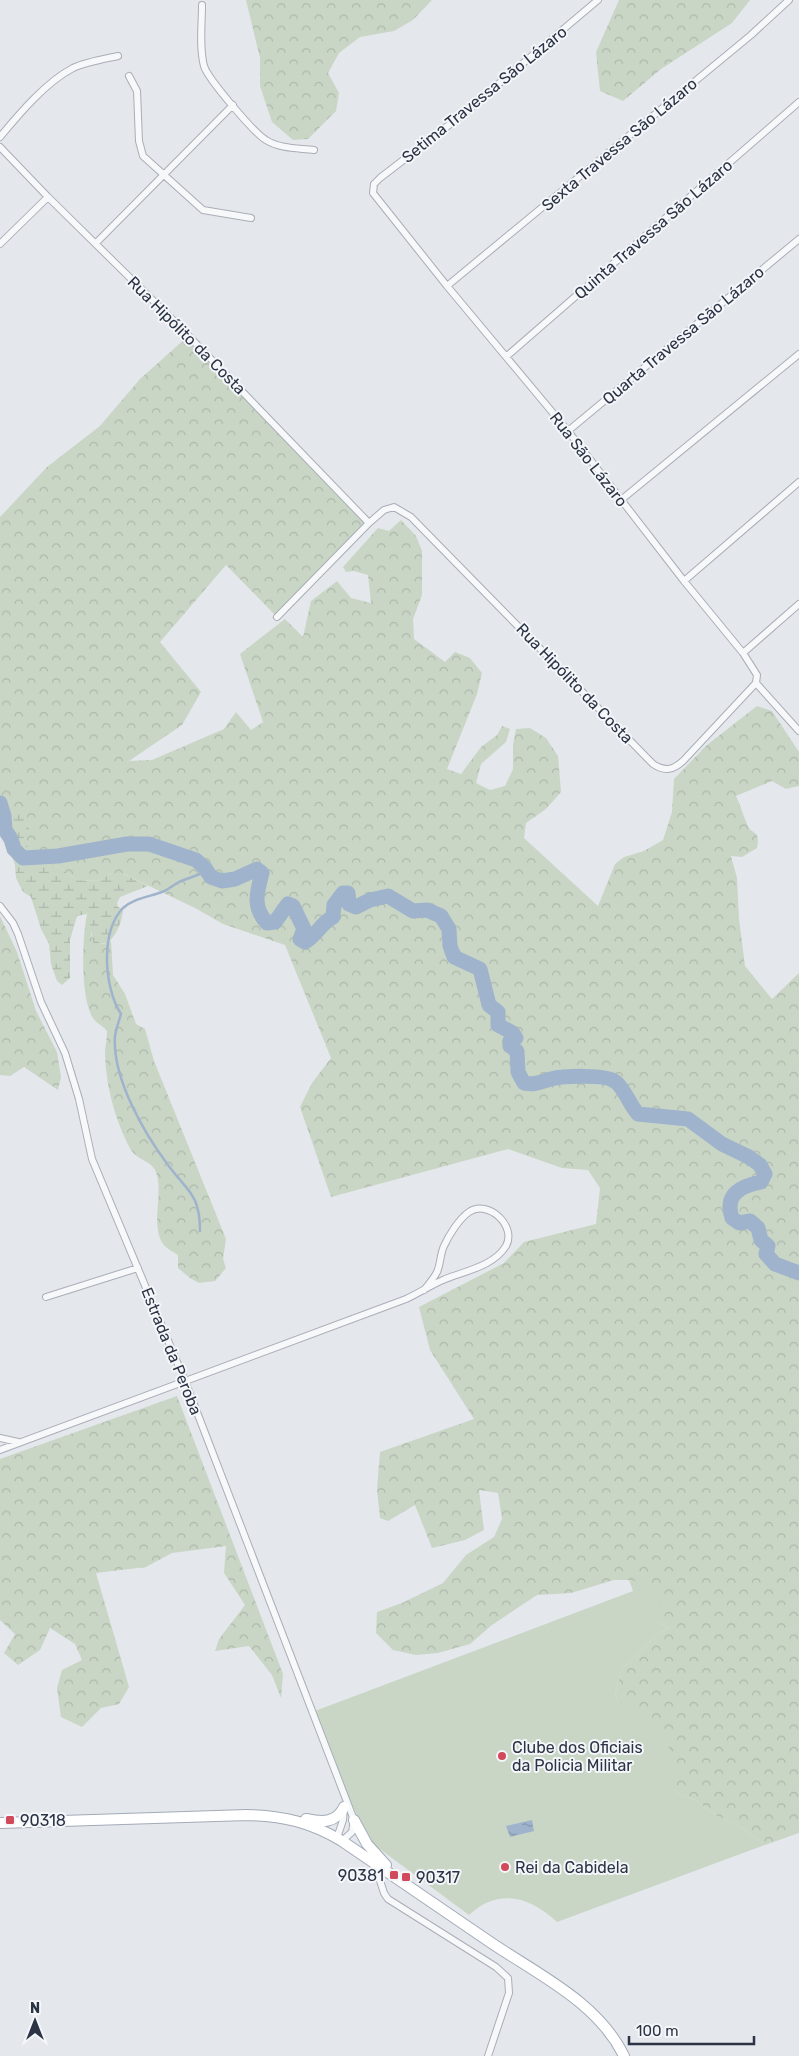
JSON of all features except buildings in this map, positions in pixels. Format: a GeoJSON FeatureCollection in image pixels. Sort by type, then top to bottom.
{"type":"FeatureCollection","features":[{"type":"Feature","properties":{"kind":"main road"},"geometry":{"type":"LineString","coordinates":[[0,1823],[221,1815],[274,1816],[325,1822],[335,1818],[344,1807]]}},
{"type":"Feature","properties":{"kind":"main road"},"geometry":{"type":"LineString","coordinates":[[274,1816],[309,1824],[340,1840],[415,1890],[585,2007],[611,2034],[624,2056]]}},
{"type":"Feature","properties":{"kind":"main road"},"geometry":{"type":"LineString","coordinates":[[354,1820],[373,1852],[415,1890]]}},
{"type":"Feature","properties":{"kind":"street","name":"Setima Travessa São Lázaro"},"geometry":{"type":"LineString","coordinates":[[372,189],[380,178],[458,118],[598,0]]}},
{"type":"Feature","properties":{"kind":"street","name":"Sexta Travessa São Lázaro"},"geometry":{"type":"LineString","coordinates":[[446,286],[735,47],[789,0]]}},
{"type":"Feature","properties":{"kind":"street"},"geometry":{"type":"LineString","coordinates":[[202,5],[202,46],[204,68],[208,76],[265,140],[285,147],[314,150]]}},
{"type":"Feature","properties":{"kind":"street"},"geometry":{"type":"LineString","coordinates":[[0,137],[23,110],[48,87],[73,68],[118,56]]}},
{"type":"Feature","properties":{"kind":"street"},"geometry":{"type":"LineString","coordinates":[[129,76],[136,86],[138,97],[140,151],[143,156],[203,210],[251,218]]}},
{"type":"Feature","properties":{"kind":"street","name":"Quinta Travessa São Lázaro"},"geometry":{"type":"LineString","coordinates":[[506,356],[799,102]]}},
{"type":"Feature","properties":{"kind":"street"},"geometry":{"type":"LineString","coordinates":[[96,243],[233,105]]}},
{"type":"Feature","properties":{"kind":"street","name":"Rua Hipólito da Costa"},"geometry":{"type":"LineString","coordinates":[[0,147],[181,328],[369,523],[384,510],[394,507],[411,517],[660,769],[668,770],[676,767],[683,761],[756,683]]}},
{"type":"Feature","properties":{"kind":"street","name":"Rua São Lázaro"},"geometry":{"type":"LineString","coordinates":[[372,189],[375,198],[568,432],[684,581],[743,653],[757,675],[756,683],[799,731]]}},
{"type":"Feature","properties":{"kind":"street"},"geometry":{"type":"LineString","coordinates":[[0,244],[48,197]]}},
{"type":"Feature","properties":{"kind":"street","name":"Quarta Travessa São Lázaro"},"geometry":{"type":"LineString","coordinates":[[568,432],[799,240]]}},
{"type":"Feature","properties":{"kind":"street"},"geometry":{"type":"LineString","coordinates":[[621,500],[799,354]]}},
{"type":"Feature","properties":{"kind":"street"},"geometry":{"type":"LineString","coordinates":[[684,581],[799,482]]}},
{"type":"Feature","properties":{"kind":"street"},"geometry":{"type":"LineString","coordinates":[[277,617],[369,523]]}},
{"type":"Feature","properties":{"kind":"street"},"geometry":{"type":"LineString","coordinates":[[743,653],[799,604]]}},
{"type":"Feature","properties":{"kind":"street","name":"Estrada da Peroba"},"geometry":{"type":"LineString","coordinates":[[0,906],[6,912],[18,934],[44,1009],[64,1053],[78,1100],[92,1159],[185,1381],[342,1790]]}},
{"type":"Feature","properties":{"kind":"street"},"geometry":{"type":"LineString","coordinates":[[0,1450],[424,1290],[481,1266],[496,1257],[506,1245],[509,1233],[501,1217],[485,1209],[470,1211],[458,1224],[444,1246],[437,1272],[424,1290]]}},
{"type":"Feature","properties":{"kind":"street"},"geometry":{"type":"LineString","coordinates":[[46,1297],[138,1268]]}},
{"type":"Feature","properties":{"kind":"street"},"geometry":{"type":"LineString","coordinates":[[0,1438],[20,1442]]}},
{"type":"Feature","properties":{"kind":"street"},"geometry":{"type":"LineString","coordinates":[[340,1840],[344,1807],[342,1790]]}},
{"type":"Feature","properties":{"kind":"street"},"geometry":{"type":"LineString","coordinates":[[340,1840],[352,1832],[354,1820],[342,1790]]}},
{"type":"Feature","properties":{"kind":"street"},"geometry":{"type":"LineString","coordinates":[[375,1864],[384,1893],[388,1899],[496,1967],[508,1978],[509,1994],[488,2056]]}},
{"type":"Feature","properties":{"kind":"green space"},"geometry":{"type":"Polygon","coordinates":[[[246,0],[432,0],[413,20],[394,31],[360,37],[339,53],[328,73],[339,93],[336,111],[308,139],[293,140],[272,122],[260,86],[260,58],[246,0]]]}},
{"type":"Feature","properties":{"kind":"green space"},"geometry":{"type":"Polygon","coordinates":[[[619,0],[750,0],[732,23],[661,69],[623,101],[600,91],[596,52],[619,0]]]}},
{"type":"Feature","properties":{"kind":"green space"},"geometry":{"type":"Polygon","coordinates":[[[186,338],[365,524],[275,615],[226,565],[160,642],[201,692],[182,725],[129,761],[152,760],[224,729],[236,712],[251,730],[263,722],[240,654],[285,619],[303,637],[311,601],[337,581],[351,598],[371,603],[368,575],[354,571],[346,572],[343,567],[378,528],[389,531],[401,520],[416,536],[422,551],[422,595],[413,619],[414,639],[445,662],[455,652],[470,658],[482,673],[477,694],[447,769],[461,774],[481,747],[497,735],[502,726],[510,729],[506,742],[481,764],[476,783],[490,790],[505,786],[513,769],[513,745],[516,729],[530,728],[546,738],[558,756],[561,792],[546,809],[526,823],[524,838],[598,906],[615,864],[624,857],[644,851],[663,840],[672,812],[674,779],[707,745],[757,706],[772,711],[799,752],[799,786],[786,789],[772,781],[736,796],[749,828],[757,835],[758,842],[757,848],[742,857],[731,856],[737,878],[739,919],[745,966],[772,999],[799,973],[799,1833],[765,1845],[742,1828],[717,1816],[695,1800],[676,1792],[661,1734],[623,1707],[615,1695],[621,1670],[657,1635],[669,1628],[654,1620],[631,1580],[614,1580],[571,1593],[537,1595],[492,1625],[470,1644],[438,1653],[416,1655],[393,1650],[376,1633],[377,1612],[402,1603],[443,1583],[466,1555],[494,1537],[502,1519],[498,1493],[479,1490],[484,1530],[465,1540],[432,1548],[415,1505],[388,1521],[380,1518],[377,1489],[380,1452],[474,1419],[430,1350],[419,1307],[504,1263],[524,1242],[596,1224],[600,1188],[588,1170],[562,1168],[508,1149],[331,1197],[300,1107],[312,1083],[331,1058],[285,945],[223,924],[195,908],[122,873],[112,873],[100,880],[79,881],[28,847],[25,837],[7,814],[0,809],[0,517],[47,467],[100,426],[140,379],[186,338]]]}},
{"type":"Feature","properties":{"kind":"green space"},"geometry":{"type":"Polygon","coordinates":[[[0,809],[7,814],[18,812],[29,820],[29,830],[25,837],[28,847],[79,881],[100,880],[112,873],[122,873],[148,886],[120,897],[117,903],[118,907],[123,909],[120,923],[108,943],[94,944],[87,914],[77,916],[70,940],[70,978],[62,985],[57,981],[51,964],[49,944],[41,929],[31,897],[23,892],[16,878],[15,865],[0,824],[0,809]]]}},
{"type":"Feature","properties":{"kind":"green space"},"geometry":{"type":"Polygon","coordinates":[[[87,914],[92,925],[91,936],[102,944],[111,941],[113,975],[125,994],[136,1024],[145,1029],[154,1061],[226,1239],[223,1259],[226,1268],[215,1281],[199,1283],[190,1278],[178,1268],[178,1255],[163,1244],[159,1236],[157,1218],[159,1190],[156,1172],[151,1165],[131,1150],[120,1127],[112,1102],[105,1063],[107,1031],[93,1018],[86,996],[83,952],[87,914]]]}},
{"type":"Feature","properties":{"kind":"green space"},"geometry":{"type":"Polygon","coordinates":[[[0,916],[17,952],[36,1011],[57,1052],[61,1077],[58,1090],[24,1067],[10,1076],[0,1075],[0,916]]]}},
{"type":"Feature","properties":{"kind":"green space"},"geometry":{"type":"Polygon","coordinates":[[[177,1396],[283,1674],[281,1698],[272,1675],[249,1646],[215,1651],[219,1639],[245,1605],[224,1573],[226,1546],[172,1553],[146,1567],[96,1573],[129,1687],[119,1704],[101,1708],[82,1727],[61,1717],[57,1688],[62,1670],[82,1660],[75,1644],[50,1628],[40,1650],[18,1665],[4,1653],[15,1634],[0,1620],[0,1459],[177,1396]]]}},
{"type":"Feature","properties":{"kind":"green space","name":"Clube dos Oficiais da Policia Militar"},"geometry":{"type":"Polygon","coordinates":[[[629,1580],[651,1584],[661,1603],[654,1620],[669,1628],[657,1635],[621,1670],[615,1695],[625,1707],[665,1738],[670,1752],[676,1792],[695,1800],[717,1816],[742,1828],[765,1845],[557,1922],[547,1913],[525,1901],[503,1898],[480,1906],[469,1915],[373,1844],[348,1796],[315,1711],[633,1591],[629,1580]]]}},
{"type":"Feature","properties":{"kind":"water"},"geometry":{"type":"Polygon","coordinates":[[[532,1820],[534,1831],[510,1837],[506,1826],[532,1820]]]}},
{"type":"Feature","properties":{"kind":"waterway"},"geometry":{"type":"LineString","coordinates":[[0,803],[4,816],[5,830],[11,839],[14,849],[23,858],[58,856],[127,844],[149,844],[196,860],[211,877],[222,881],[235,879],[257,869],[262,873],[257,899],[262,917],[267,923],[275,922],[288,904],[293,906],[304,929],[300,939],[305,942],[325,922],[333,917],[334,905],[343,893],[348,893],[349,904],[356,907],[370,900],[388,896],[413,911],[427,910],[441,916],[449,929],[450,946],[454,957],[480,969],[489,1005],[498,1012],[498,1025],[513,1033],[516,1038],[510,1041],[510,1046],[517,1051],[518,1072],[524,1083],[574,1077],[611,1079],[625,1093],[638,1114],[688,1119],[722,1144],[749,1157],[760,1165],[765,1174],[761,1182],[741,1189],[732,1197],[730,1203],[732,1218],[739,1223],[750,1221],[758,1228],[761,1240],[768,1246],[766,1254],[775,1264],[799,1273]]}},
{"type":"Feature","properties":{"kind":"waterway"},"geometry":{"type":"LineString","coordinates":[[200,1231],[198,1209],[192,1194],[168,1165],[149,1137],[124,1087],[115,1052],[115,1036],[121,1014],[111,990],[107,960],[111,931],[116,918],[123,908],[137,900],[164,891],[179,882],[208,871]]}},
{"type":"Feature","properties":{"kind":"place","name":"Clube dos Oficiais da Policia Militar"},"geometry":{"type":"Point","coordinates":[502,1756]}},
{"type":"Feature","properties":{"kind":"place","name":"90318"},"geometry":{"type":"Point","coordinates":[10,1820]}},
{"type":"Feature","properties":{"kind":"place","name":"Rei da Cabidela"},"geometry":{"type":"Point","coordinates":[505,1867]}},
{"type":"Feature","properties":{"kind":"place","name":"90381"},"geometry":{"type":"Point","coordinates":[394,1875]}},
{"type":"Feature","properties":{"kind":"place","name":"90317"},"geometry":{"type":"Point","coordinates":[406,1877]}}]}
